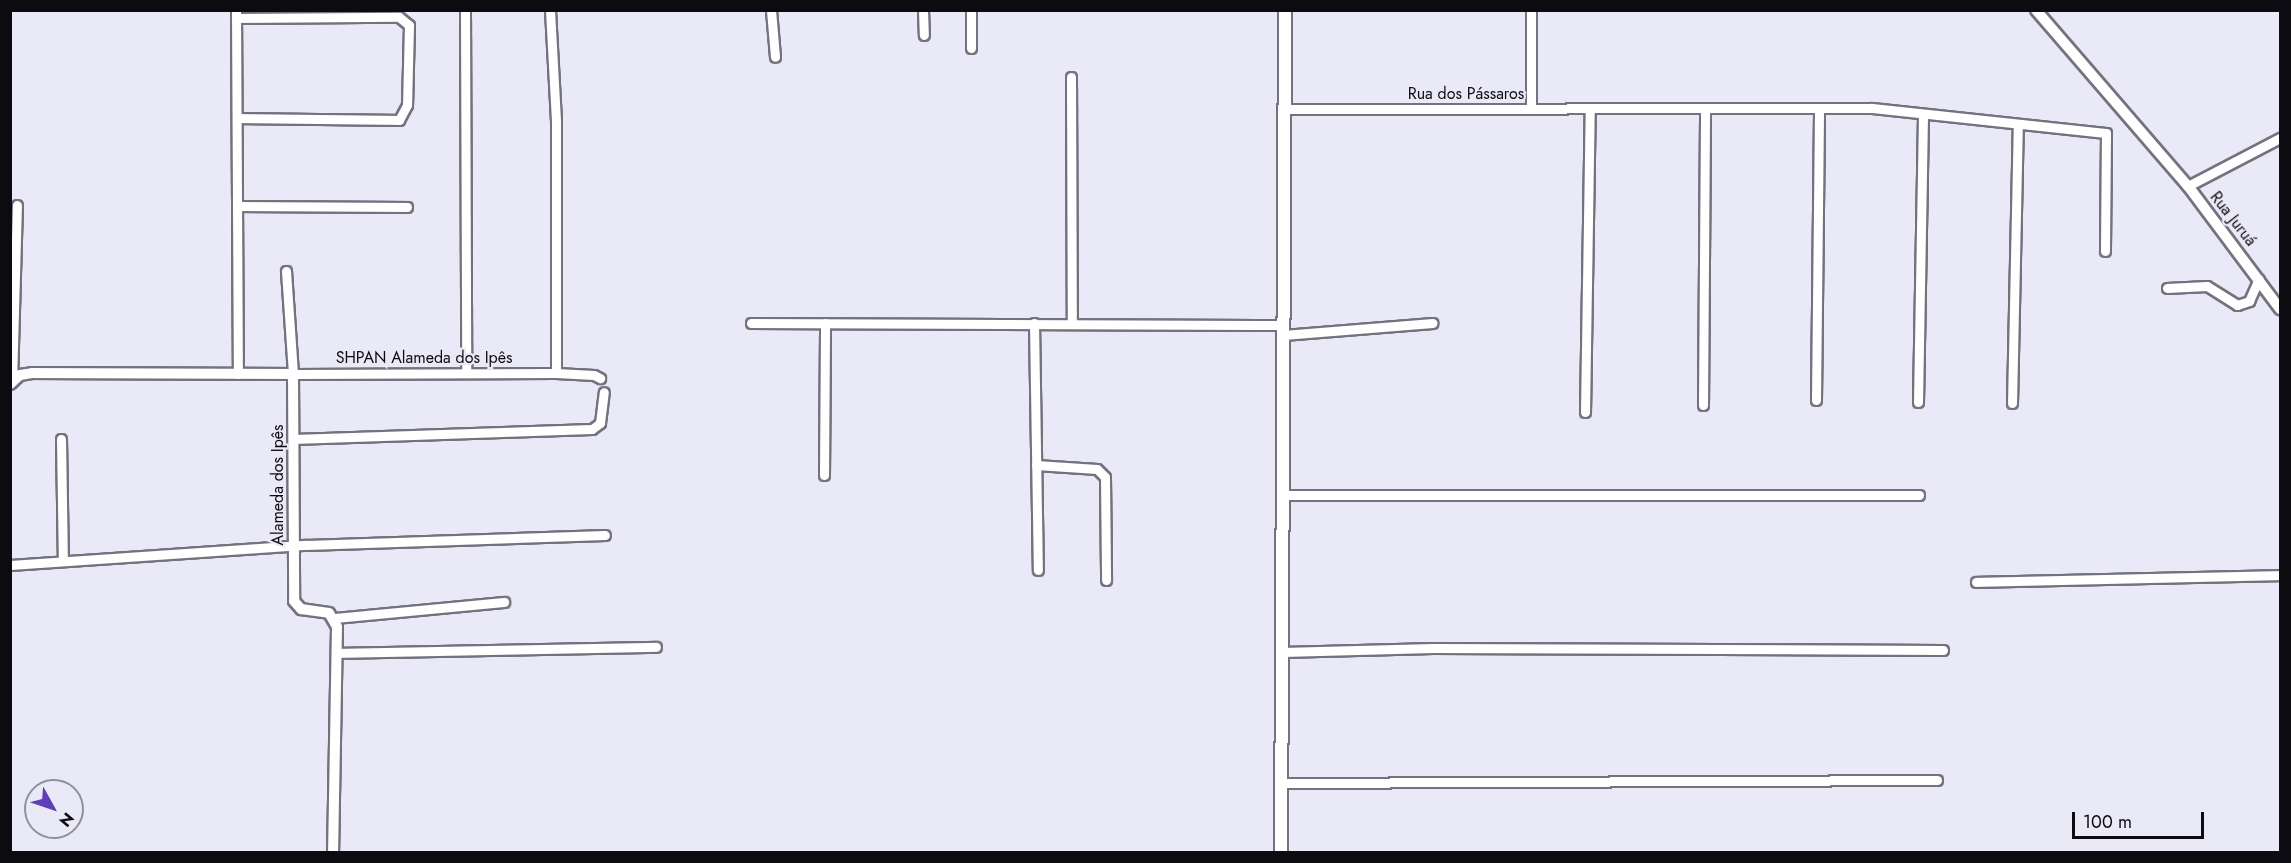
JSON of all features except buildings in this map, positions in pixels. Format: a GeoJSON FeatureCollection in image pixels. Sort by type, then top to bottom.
{"type":"FeatureCollection","features":[{"type":"Feature","properties":{"kind":"main road"},"geometry":{"type":"LineString","coordinates":[[1281,852],[1285,10]]}},
{"type":"Feature","properties":{"kind":"street"},"geometry":{"type":"LineString","coordinates":[[465,10],[466,372]]}},
{"type":"Feature","properties":{"kind":"street"},"geometry":{"type":"LineString","coordinates":[[550,10],[556,121],[556,373]]}},
{"type":"Feature","properties":{"kind":"street"},"geometry":{"type":"LineString","coordinates":[[771,10],[775,57]]}},
{"type":"Feature","properties":{"kind":"street"},"geometry":{"type":"LineString","coordinates":[[923,10],[924,35]]}},
{"type":"Feature","properties":{"kind":"street"},"geometry":{"type":"LineString","coordinates":[[971,10],[971,48]]}},
{"type":"Feature","properties":{"kind":"street"},"geometry":{"type":"LineString","coordinates":[[1531,10],[1531,109]]}},
{"type":"Feature","properties":{"kind":"street","name":"Rua Juruá"},"geometry":{"type":"LineString","coordinates":[[2036,10],[2188,186],[2280,309]]}},
{"type":"Feature","properties":{"kind":"street"},"geometry":{"type":"LineString","coordinates":[[237,118],[399,120],[407,105],[409,25],[399,17],[236,14],[238,374]]}},
{"type":"Feature","properties":{"kind":"street"},"geometry":{"type":"LineString","coordinates":[[1071,77],[1072,322]]}},
{"type":"Feature","properties":{"kind":"street","name":"Rua dos Pássaros"},"geometry":{"type":"LineString","coordinates":[[1284,109],[1819,109],[1923,114],[2106,133],[2105,251]]}},
{"type":"Feature","properties":{"kind":"street"},"geometry":{"type":"LineString","coordinates":[[1702,405],[1704,109]]}},
{"type":"Feature","properties":{"kind":"street"},"geometry":{"type":"LineString","coordinates":[[1816,400],[1819,109]]}},
{"type":"Feature","properties":{"kind":"street"},"geometry":{"type":"LineString","coordinates":[[1585,412],[1590,110]]}},
{"type":"Feature","properties":{"kind":"street"},"geometry":{"type":"LineString","coordinates":[[1918,402],[1923,114]]}},
{"type":"Feature","properties":{"kind":"street"},"geometry":{"type":"LineString","coordinates":[[2012,403],[2018,124]]}},
{"type":"Feature","properties":{"kind":"street"},"geometry":{"type":"LineString","coordinates":[[2188,186],[2280,138]]}},
{"type":"Feature","properties":{"kind":"street"},"geometry":{"type":"LineString","coordinates":[[11,383],[17,205]]}},
{"type":"Feature","properties":{"kind":"street"},"geometry":{"type":"LineString","coordinates":[[237,206],[407,207]]}},
{"type":"Feature","properties":{"kind":"street"},"geometry":{"type":"LineString","coordinates":[[11,383],[20,375],[32,373],[293,374],[286,271]]}},
{"type":"Feature","properties":{"kind":"street"},"geometry":{"type":"LineString","coordinates":[[2166,288],[2207,286],[2236,305],[2249,300],[2259,279]]}},
{"type":"Feature","properties":{"kind":"street"},"geometry":{"type":"LineString","coordinates":[[751,323],[1072,322],[1283,330],[1433,322]]}},
{"type":"Feature","properties":{"kind":"street"},"geometry":{"type":"LineString","coordinates":[[824,475],[825,323]]}},
{"type":"Feature","properties":{"kind":"street"},"geometry":{"type":"LineString","coordinates":[[1034,323],[1038,570]]}},
{"type":"Feature","properties":{"kind":"street","name":"SHPAN Alameda dos Ipês"},"geometry":{"type":"LineString","coordinates":[[293,374],[556,373],[594,375],[600,378]]}},
{"type":"Feature","properties":{"kind":"street","name":"Alameda dos Ipês"},"geometry":{"type":"LineString","coordinates":[[293,374],[295,604],[301,609],[326,612],[334,618]]}},
{"type":"Feature","properties":{"kind":"street"},"geometry":{"type":"LineString","coordinates":[[293,439],[592,429],[600,423],[604,392]]}},
{"type":"Feature","properties":{"kind":"street"},"geometry":{"type":"LineString","coordinates":[[61,439],[63,561]]}},
{"type":"Feature","properties":{"kind":"street"},"geometry":{"type":"LineString","coordinates":[[1036,465],[1097,469],[1106,477],[1106,580]]}},
{"type":"Feature","properties":{"kind":"street"},"geometry":{"type":"LineString","coordinates":[[1283,495],[1919,495]]}},
{"type":"Feature","properties":{"kind":"street"},"geometry":{"type":"LineString","coordinates":[[10,565],[293,546],[605,535]]}},
{"type":"Feature","properties":{"kind":"street"},"geometry":{"type":"LineString","coordinates":[[1976,582],[2280,575]]}},
{"type":"Feature","properties":{"kind":"street"},"geometry":{"type":"LineString","coordinates":[[333,852],[337,653],[334,618],[504,602]]}},
{"type":"Feature","properties":{"kind":"street"},"geometry":{"type":"LineString","coordinates":[[337,653],[656,647]]}},
{"type":"Feature","properties":{"kind":"street"},"geometry":{"type":"LineString","coordinates":[[1282,652],[1433,648],[1943,650]]}},
{"type":"Feature","properties":{"kind":"street"},"geometry":{"type":"LineString","coordinates":[[1281,783],[1937,780]]}}]}
